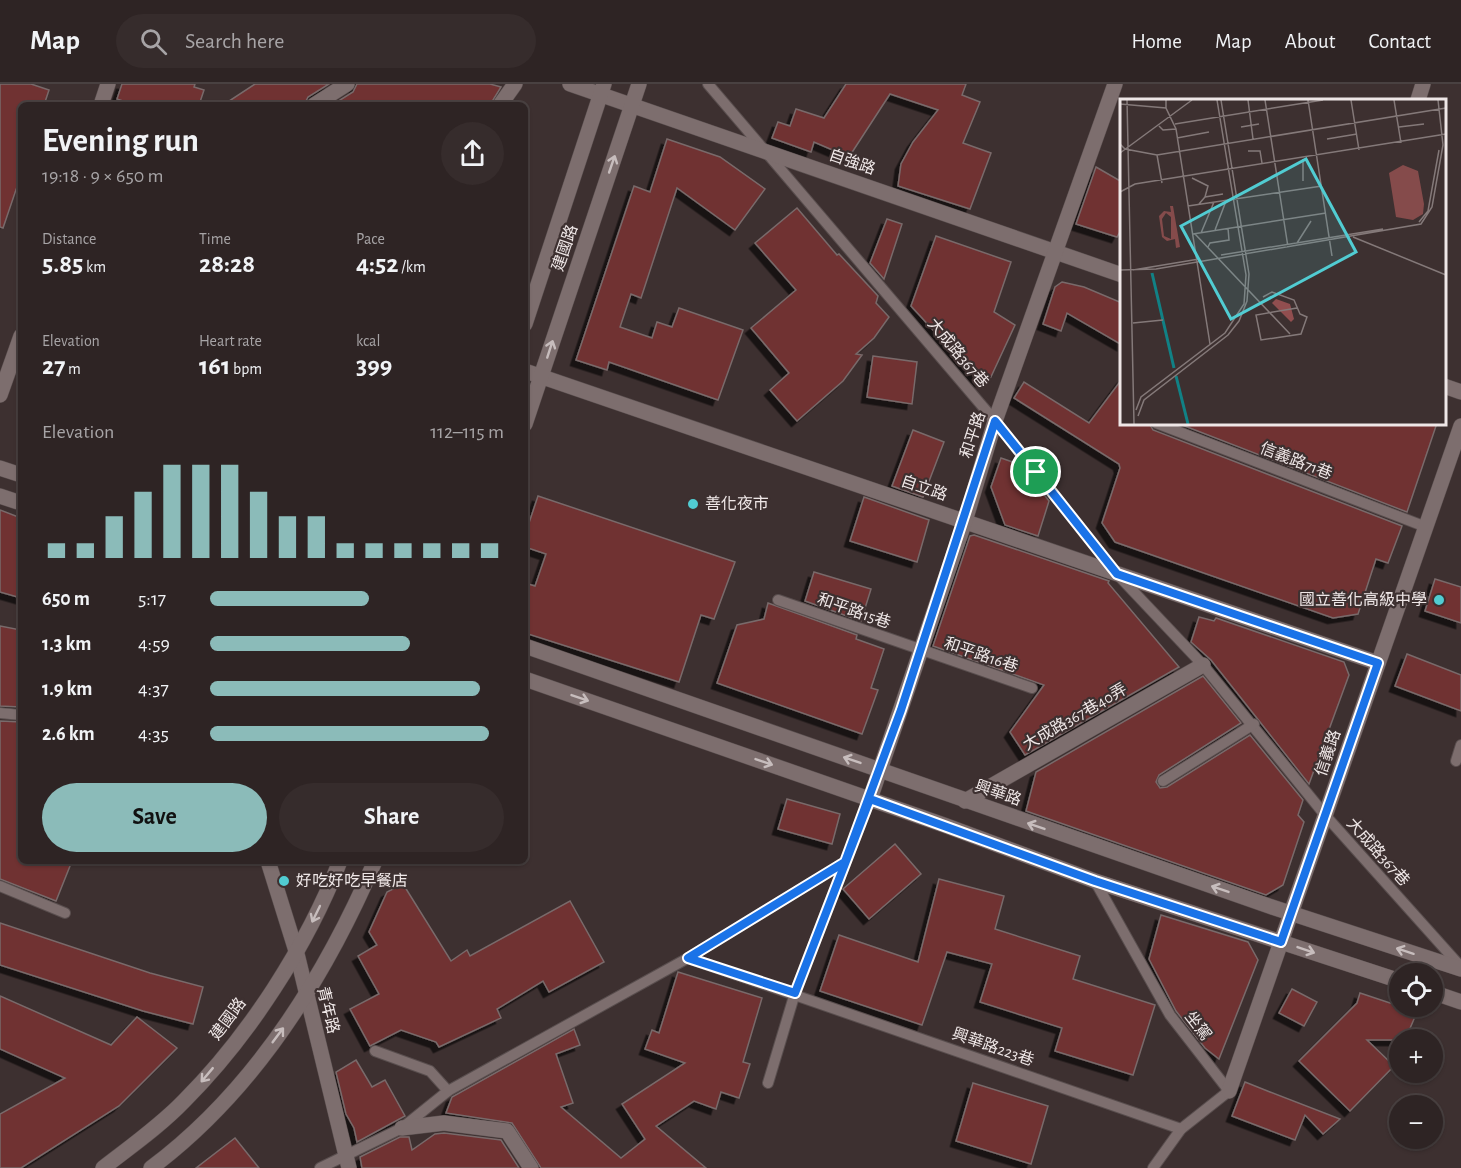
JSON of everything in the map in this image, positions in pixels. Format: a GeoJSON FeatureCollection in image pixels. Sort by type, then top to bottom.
{"type":"FeatureCollection","features":[{"type":"Feature","properties":{"kind":"street"},"geometry":{"type":"LineString","coordinates":[[102,102],[108,84]]}},
{"type":"Feature","properties":{"kind":"street"},"geometry":{"type":"LineString","coordinates":[[319,102],[347,84]]}},
{"type":"Feature","properties":{"kind":"street"},"geometry":{"type":"LineString","coordinates":[[502,102],[515,84]]}},
{"type":"Feature","properties":{"kind":"street","name":"自強路"},"geometry":{"type":"LineString","coordinates":[[570,84],[602,89],[632,105],[1120,274]]}},
{"type":"Feature","properties":{"kind":"street","name":"建國路"},"geometry":{"type":"LineString","coordinates":[[528,414],[639,84]]}},
{"type":"Feature","properties":{"kind":"street","name":"和平路"},"geometry":{"type":"LineString","coordinates":[[870,799],[965,521],[995,421],[1115,84]]}},
{"type":"Feature","properties":{"kind":"street"},"geometry":{"type":"LineString","coordinates":[[1418,99],[1423,84]]}},
{"type":"Feature","properties":{"kind":"street","name":"建國路"},"geometry":{"type":"LineString","coordinates":[[528,315],[602,89]]}},
{"type":"Feature","properties":{"kind":"street"},"geometry":{"type":"LineString","coordinates":[[0,395],[18,344]]}},
{"type":"Feature","properties":{"kind":"street","name":"自立路"},"geometry":{"type":"LineString","coordinates":[[528,372],[1378,663]]}},
{"type":"Feature","properties":{"kind":"street"},"geometry":{"type":"LineString","coordinates":[[1446,387],[1461,392]]}},
{"type":"Feature","properties":{"kind":"street","name":"信義路"},"geometry":{"type":"LineString","coordinates":[[1229,1091],[1461,426]]}},
{"type":"Feature","properties":{"kind":"street"},"geometry":{"type":"LineString","coordinates":[[0,468],[18,474]]}},
{"type":"Feature","properties":{"kind":"street"},"geometry":{"type":"LineString","coordinates":[[0,496],[18,502]]}},
{"type":"Feature","properties":{"kind":"street","name":"興華路"},"geometry":{"type":"LineString","coordinates":[[528,647],[1291,914],[1461,968]]}},
{"type":"Feature","properties":{"kind":"street","name":"大成路367巷40弄"},"geometry":{"type":"LineString","coordinates":[[965,801],[1203,665]]}},
{"type":"Feature","properties":{"kind":"street"},"geometry":{"type":"LineString","coordinates":[[528,680],[870,799],[1095,881],[1389,977]]}},
{"type":"Feature","properties":{"kind":"street","name":"青年路"},"geometry":{"type":"LineString","coordinates":[[269,864],[297,954],[305,995],[347,1161]]}},
{"type":"Feature","properties":{"kind":"street","name":"建國路"},"geometry":{"type":"LineString","coordinates":[[103,1168],[184,1101],[237,1039],[297,954],[339,864]]}},
{"type":"Feature","properties":{"kind":"street"},"geometry":{"type":"LineString","coordinates":[[152,1168],[202,1125],[239,1086],[305,995],[330,954],[374,864]]}},
{"type":"Feature","properties":{"kind":"street"},"geometry":{"type":"LineString","coordinates":[[1443,996],[1461,1002]]}},
{"type":"Feature","properties":{"kind":"street"},"geometry":{"type":"LineString","coordinates":[[402,1128],[444,1123],[507,1131],[531,1168]]}},
{"type":"Feature","properties":{"kind":"lane","name":"大成路367巷"},"geometry":{"type":"LineString","coordinates":[[708,84],[995,421],[1117,574],[1203,665],[1254,724],[1325,816],[1461,968]]}},
{"type":"Feature","properties":{"kind":"lane","name":"信義路71巷"},"geometry":{"type":"LineString","coordinates":[[1159,424],[1426,527]]}},
{"type":"Feature","properties":{"kind":"lane","name":"和平路15巷"},"geometry":{"type":"LineString","coordinates":[[778,600],[921,650]]}},
{"type":"Feature","properties":{"kind":"lane","name":"和平路16巷"},"geometry":{"type":"LineString","coordinates":[[921,650],[1032,688]]}},
{"type":"Feature","properties":{"kind":"lane"},"geometry":{"type":"LineString","coordinates":[[0,713],[18,715]]}},
{"type":"Feature","properties":{"kind":"lane"},"geometry":{"type":"LineString","coordinates":[[1163,781],[1254,724]]}},
{"type":"Feature","properties":{"kind":"lane"},"geometry":{"type":"LineString","coordinates":[[1455,761],[1461,745]]}},
{"type":"Feature","properties":{"kind":"lane"},"geometry":{"type":"LineString","coordinates":[[768,1083],[795,993],[870,799]]}},
{"type":"Feature","properties":{"kind":"lane"},"geometry":{"type":"LineString","coordinates":[[320,1168],[347,1161],[402,1128],[448,1091],[688,958],[845,862]]}},
{"type":"Feature","properties":{"kind":"lane","name":"坐駕"},"geometry":{"type":"LineString","coordinates":[[1095,881],[1170,1015],[1229,1091]]}},
{"type":"Feature","properties":{"kind":"lane"},"geometry":{"type":"LineString","coordinates":[[0,886],[65,913]]}},
{"type":"Feature","properties":{"kind":"lane","name":"興華路223巷"},"geometry":{"type":"LineString","coordinates":[[688,958],[795,993],[1181,1129]]}},
{"type":"Feature","properties":{"kind":"lane"},"geometry":{"type":"LineString","coordinates":[[375,1051],[430,1071],[448,1091]]}},
{"type":"Feature","properties":{"kind":"lane"},"geometry":{"type":"LineString","coordinates":[[1154,1168],[1181,1129],[1229,1091]]}},
{"type":"Feature","properties":{"kind":"building"},"geometry":{"type":"Polygon","coordinates":[[[0,84],[31,84],[49,90],[45,102],[18,102],[18,184],[3,228],[0,227],[0,84]]]}},
{"type":"Feature","properties":{"kind":"building"},"geometry":{"type":"Polygon","coordinates":[[[122,84],[195,84],[194,87],[204,90],[200,102],[126,102],[117,99],[122,84]]]}},
{"type":"Feature","properties":{"kind":"building"},"geometry":{"type":"Polygon","coordinates":[[[255,84],[329,84],[308,97],[306,102],[228,102],[255,84]]]}},
{"type":"Feature","properties":{"kind":"building"},"geometry":{"type":"Polygon","coordinates":[[[357,84],[490,84],[501,87],[492,102],[337,102],[353,92],[357,84]]]}},
{"type":"Feature","properties":{"kind":"building"},"geometry":{"type":"Polygon","coordinates":[[[846,84],[966,84],[962,95],[980,102],[963,143],[991,153],[970,209],[898,186],[901,164],[913,142],[938,110],[890,94],[849,157],[814,142],[811,152],[772,138],[778,122],[790,126],[796,109],[824,118],[846,84]]]}},
{"type":"Feature","properties":{"kind":"building"},"geometry":{"type":"Polygon","coordinates":[[[667,139],[720,157],[765,189],[735,230],[677,188],[641,298],[631,294],[620,327],[652,338],[657,322],[672,327],[679,308],[743,330],[718,400],[609,362],[607,370],[576,360],[634,186],[650,192],[667,139]]]}},
{"type":"Feature","properties":{"kind":"building"},"geometry":{"type":"Polygon","coordinates":[[[1096,167],[1120,181],[1120,232],[1117,237],[1076,224],[1096,167]]]}},
{"type":"Feature","properties":{"kind":"building"},"geometry":{"type":"Polygon","coordinates":[[[797,208],[837,255],[839,254],[878,296],[876,303],[889,317],[874,338],[856,354],[862,355],[843,381],[797,421],[770,390],[789,373],[751,328],[796,290],[755,243],[797,208]]]}},
{"type":"Feature","properties":{"kind":"building"},"geometry":{"type":"Polygon","coordinates":[[[887,219],[902,224],[884,279],[870,263],[887,219]]]}},
{"type":"Feature","properties":{"kind":"building"},"geometry":{"type":"Polygon","coordinates":[[[936,236],[1011,262],[994,312],[1015,325],[989,381],[980,381],[911,306],[936,236]]]}},
{"type":"Feature","properties":{"kind":"building"},"geometry":{"type":"Polygon","coordinates":[[[1062,282],[1084,287],[1120,302],[1120,344],[1067,313],[1061,331],[1043,324],[1055,287],[1062,282]]]}},
{"type":"Feature","properties":{"kind":"building"},"geometry":{"type":"Polygon","coordinates":[[[873,356],[917,362],[912,404],[867,397],[873,356]]]}},
{"type":"Feature","properties":{"kind":"building"},"geometry":{"type":"Polygon","coordinates":[[[1024,382],[1089,423],[1120,382],[1120,424],[1150,424],[1153,430],[1402,526],[1388,563],[1376,559],[1358,614],[1333,618],[1115,542],[1102,523],[1120,468],[1119,464],[1014,398],[1024,382]]]}},
{"type":"Feature","properties":{"kind":"building"},"geometry":{"type":"Polygon","coordinates":[[[1180,424],[1437,424],[1407,512],[1180,424]]]}},
{"type":"Feature","properties":{"kind":"building"},"geometry":{"type":"Polygon","coordinates":[[[913,430],[944,442],[923,497],[892,486],[913,430]]]}},
{"type":"Feature","properties":{"kind":"building"},"geometry":{"type":"Polygon","coordinates":[[[1001,458],[1021,465],[1049,501],[1038,536],[1005,525],[991,487],[1001,458]]]}},
{"type":"Feature","properties":{"kind":"building"},"geometry":{"type":"Polygon","coordinates":[[[538,496],[735,562],[714,619],[701,615],[679,682],[528,634],[528,584],[535,586],[546,554],[528,548],[528,526],[538,496]]]}},
{"type":"Feature","properties":{"kind":"building"},"geometry":{"type":"Polygon","coordinates":[[[864,497],[929,520],[917,562],[850,541],[864,497]]]}},
{"type":"Feature","properties":{"kind":"building"},"geometry":{"type":"Polygon","coordinates":[[[0,510],[18,517],[18,597],[0,592],[0,510]]]}},
{"type":"Feature","properties":{"kind":"building"},"geometry":{"type":"Polygon","coordinates":[[[974,535],[1109,581],[1108,583],[1179,667],[1025,755],[1010,732],[1044,685],[933,646],[970,536],[974,535]]]}},
{"type":"Feature","properties":{"kind":"building"},"geometry":{"type":"Polygon","coordinates":[[[814,572],[871,589],[861,621],[805,601],[814,572]]]}},
{"type":"Feature","properties":{"kind":"building"},"geometry":{"type":"Polygon","coordinates":[[[1435,579],[1461,587],[1461,623],[1425,611],[1435,579]]]}},
{"type":"Feature","properties":{"kind":"building"},"geometry":{"type":"Polygon","coordinates":[[[768,603],[857,635],[856,639],[884,649],[871,688],[878,690],[862,734],[717,683],[737,625],[764,619],[768,603]]]}},
{"type":"Feature","properties":{"kind":"building"},"geometry":{"type":"Polygon","coordinates":[[[1199,617],[1214,621],[1216,618],[1344,662],[1349,675],[1309,784],[1211,660],[1191,642],[1199,617]]]}},
{"type":"Feature","properties":{"kind":"building"},"geometry":{"type":"Polygon","coordinates":[[[0,626],[18,629],[18,707],[0,706],[0,626]]]}},
{"type":"Feature","properties":{"kind":"building"},"geometry":{"type":"Polygon","coordinates":[[[1407,654],[1461,675],[1461,711],[1395,686],[1407,654]]]}},
{"type":"Feature","properties":{"kind":"building"},"geometry":{"type":"Polygon","coordinates":[[[1203,676],[1241,723],[1159,775],[1156,782],[1160,788],[1167,787],[1250,735],[1303,800],[1298,815],[1304,822],[1283,885],[1266,895],[1026,811],[1036,772],[1203,676]]]}},
{"type":"Feature","properties":{"kind":"building"},"geometry":{"type":"Polygon","coordinates":[[[0,721],[18,722],[18,864],[71,864],[56,901],[0,879],[0,721]]]}},
{"type":"Feature","properties":{"kind":"building"},"geometry":{"type":"Polygon","coordinates":[[[787,799],[840,814],[832,844],[778,829],[787,799]]]}},
{"type":"Feature","properties":{"kind":"building"},"geometry":{"type":"Polygon","coordinates":[[[895,844],[921,874],[869,919],[843,889],[895,844]]]}},
{"type":"Feature","properties":{"kind":"building"},"geometry":{"type":"Polygon","coordinates":[[[939,879],[1004,896],[995,929],[1080,956],[1073,979],[1155,1005],[1133,1075],[1055,1051],[1062,1028],[980,1002],[992,964],[947,952],[922,1025],[820,991],[839,935],[918,962],[939,879]]]}},
{"type":"Feature","properties":{"kind":"building"},"geometry":{"type":"Polygon","coordinates":[[[403,884],[451,961],[467,950],[470,956],[570,901],[604,962],[549,992],[543,981],[497,1009],[501,1018],[439,1047],[436,1042],[401,1030],[370,1046],[350,1009],[379,994],[358,956],[377,945],[369,932],[387,892],[403,884]]]}},
{"type":"Feature","properties":{"kind":"building"},"geometry":{"type":"Polygon","coordinates":[[[1161,915],[1248,942],[1258,960],[1219,1059],[1205,1048],[1176,1011],[1149,959],[1161,915]]]}},
{"type":"Feature","properties":{"kind":"building"},"geometry":{"type":"Polygon","coordinates":[[[0,923],[150,973],[203,987],[193,1024],[143,1011],[0,965],[0,923]]]}},
{"type":"Feature","properties":{"kind":"building"},"geometry":{"type":"Polygon","coordinates":[[[678,972],[762,998],[743,1062],[750,1064],[739,1098],[721,1092],[716,1109],[694,1101],[656,1126],[706,1168],[541,1168],[512,1123],[446,1113],[452,1097],[574,1029],[580,1045],[556,1054],[573,1103],[561,1107],[621,1158],[645,1139],[622,1104],[685,1063],[645,1049],[652,1030],[659,1033],[678,972]]]}},
{"type":"Feature","properties":{"kind":"building"},"geometry":{"type":"Polygon","coordinates":[[[1292,989],[1317,1002],[1304,1026],[1279,1013],[1292,989]]]}},
{"type":"Feature","properties":{"kind":"building"},"geometry":{"type":"Polygon","coordinates":[[[1360,993],[1389,1003],[1389,1017],[1415,1017],[1410,1029],[1389,1029],[1389,1040],[1367,1040],[1389,1061],[1389,1071],[1350,1111],[1299,1061],[1357,1003],[1360,993]]]}},
{"type":"Feature","properties":{"kind":"building"},"geometry":{"type":"Polygon","coordinates":[[[0,996],[111,1045],[137,1017],[177,1048],[119,1106],[21,1168],[0,1168],[0,1114],[65,1078],[0,1049],[0,996]]]}},
{"type":"Feature","properties":{"kind":"building"},"geometry":{"type":"Polygon","coordinates":[[[356,1060],[372,1087],[385,1080],[405,1116],[357,1142],[354,1128],[346,1114],[336,1072],[356,1060]]]}},
{"type":"Feature","properties":{"kind":"building"},"geometry":{"type":"Polygon","coordinates":[[[1245,1082],[1340,1119],[1323,1134],[1305,1115],[1295,1140],[1232,1116],[1245,1082]]]}},
{"type":"Feature","properties":{"kind":"building"},"geometry":{"type":"Polygon","coordinates":[[[973,1083],[1048,1106],[1031,1164],[956,1141],[973,1083]]]}},
{"type":"Feature","properties":{"kind":"building"},"geometry":{"type":"Polygon","coordinates":[[[444,1133],[501,1140],[519,1168],[362,1168],[360,1157],[400,1137],[409,1137],[412,1150],[435,1134],[444,1133]]]}},
{"type":"Feature","properties":{"kind":"building"},"geometry":{"type":"Polygon","coordinates":[[[235,1138],[259,1168],[196,1168],[235,1138]]]}},
{"type":"Feature","properties":{"kind":"place","name":"善化夜市"},"geometry":{"type":"Point","coordinates":[693,504]}},
{"type":"Feature","properties":{"kind":"place","name":"國立善化高級中學"},"geometry":{"type":"Point","coordinates":[1439,600]}},
{"type":"Feature","properties":{"kind":"place","name":"好吃好吃早餐店"},"geometry":{"type":"Point","coordinates":[284,881]}},
{"type":"Feature","properties":{"kind":"route"},"geometry":{"type":"LineString","coordinates":[[995,421],[1036,472],[1117,574],[1378,663],[1281,942],[1095,881],[870,799],[795,993],[688,958],[845,862],[901,710],[965,521],[995,421]]}}]}
